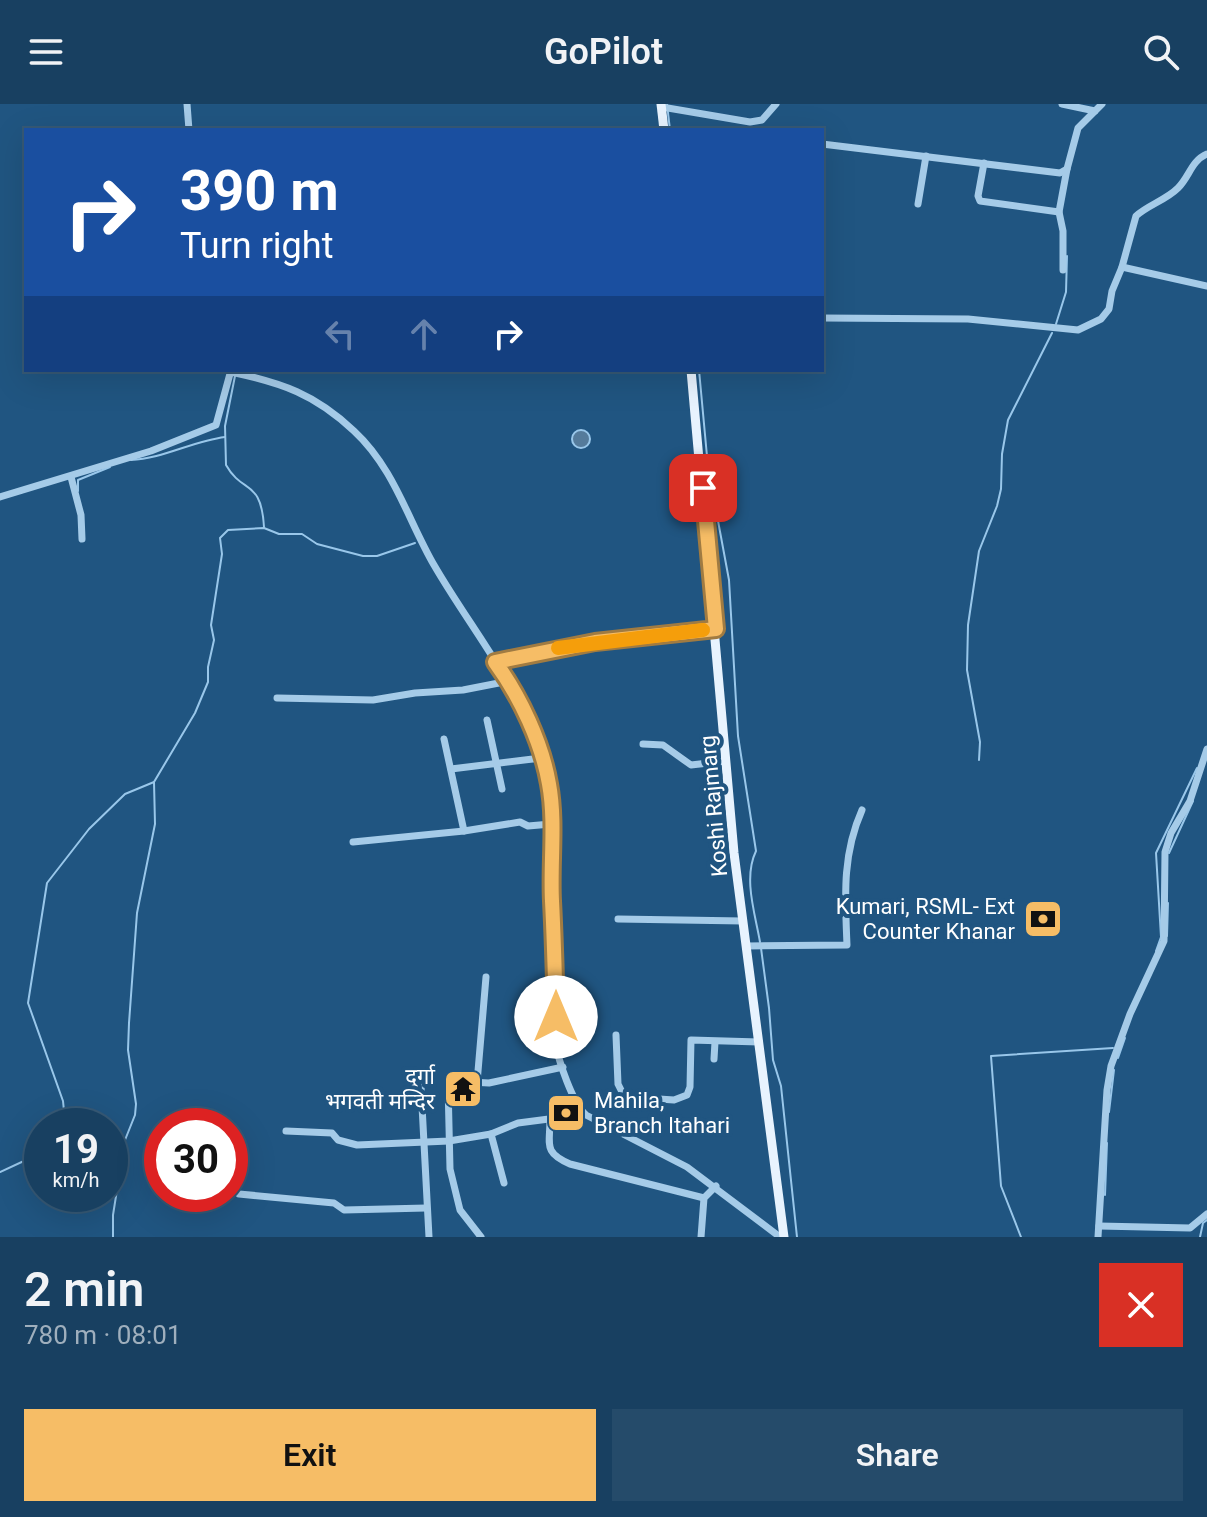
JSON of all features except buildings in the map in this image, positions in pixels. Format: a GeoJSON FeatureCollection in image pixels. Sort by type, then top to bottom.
{"type":"FeatureCollection","features":[{"type":"Feature","properties":{"kind":"main road"},"geometry":{"type":"LineString","coordinates":[[661,105],[664,128]]}},
{"type":"Feature","properties":{"kind":"main road","name":"Koshi Rajmarg"},"geometry":{"type":"LineString","coordinates":[[691,372],[726,761],[782,1237]]}},
{"type":"Feature","properties":{"kind":"street"},"geometry":{"type":"LineString","coordinates":[[187,104],[189,128]]}},
{"type":"Feature","properties":{"kind":"street"},"geometry":{"type":"LineString","coordinates":[[661,105],[737,121],[762,120],[776,104]]}},
{"type":"Feature","properties":{"kind":"street"},"geometry":{"type":"LineString","coordinates":[[1062,104],[1095,111]]}},
{"type":"Feature","properties":{"kind":"street"},"geometry":{"type":"LineString","coordinates":[[1063,270],[1063,231],[1059,212],[1067,169],[1078,128],[1102,104]]}},
{"type":"Feature","properties":{"kind":"street"},"geometry":{"type":"LineString","coordinates":[[762,120],[766,128]]}},
{"type":"Feature","properties":{"kind":"street"},"geometry":{"type":"LineString","coordinates":[[824,144],[1060,173],[1067,169]]}},
{"type":"Feature","properties":{"kind":"street"},"geometry":{"type":"LineString","coordinates":[[824,318],[968,319],[1078,330],[1101,319],[1109,309],[1136,216],[1174,192],[1195,162],[1207,154]]}},
{"type":"Feature","properties":{"kind":"street"},"geometry":{"type":"LineString","coordinates":[[918,204],[926,156]]}},
{"type":"Feature","properties":{"kind":"street"},"geometry":{"type":"LineString","coordinates":[[984,163],[978,196],[980,201],[1059,212]]}},
{"type":"Feature","properties":{"kind":"street"},"geometry":{"type":"LineString","coordinates":[[1122,267],[1207,286]]}},
{"type":"Feature","properties":{"kind":"street"},"geometry":{"type":"LineString","coordinates":[[0,497],[173,443],[216,425],[231,372]]}},
{"type":"Feature","properties":{"kind":"street"},"geometry":{"type":"LineString","coordinates":[[235,372],[287,385],[314,400],[353,430],[379,462],[407,507],[433,564],[509,681],[549,785],[556,1045],[581,1111],[687,1167],[782,1237]]}},
{"type":"Feature","properties":{"kind":"street"},"geometry":{"type":"LineString","coordinates":[[71,477],[81,515],[82,539]]}},
{"type":"Feature","properties":{"kind":"street"},"geometry":{"type":"LineString","coordinates":[[495,662],[595,642],[716,629]]}},
{"type":"Feature","properties":{"kind":"street"},"geometry":{"type":"LineString","coordinates":[[277,698],[373,700],[463,690],[509,681]]}},
{"type":"Feature","properties":{"kind":"street"},"geometry":{"type":"LineString","coordinates":[[487,720],[502,789]]}},
{"type":"Feature","properties":{"kind":"street"},"geometry":{"type":"LineString","coordinates":[[444,739],[464,831]]}},
{"type":"Feature","properties":{"kind":"street"},"geometry":{"type":"LineString","coordinates":[[643,744],[663,745],[691,765],[726,761]]}},
{"type":"Feature","properties":{"kind":"street"},"geometry":{"type":"LineString","coordinates":[[1098,1237],[1111,1066],[1130,1014],[1164,941],[1165,852],[1171,833],[1190,801],[1207,749]]}},
{"type":"Feature","properties":{"kind":"street"},"geometry":{"type":"LineString","coordinates":[[451,769],[541,758]]}},
{"type":"Feature","properties":{"kind":"street"},"geometry":{"type":"LineString","coordinates":[[747,946],[847,945],[846,868],[852,832],[862,810]]}},
{"type":"Feature","properties":{"kind":"street"},"geometry":{"type":"LineString","coordinates":[[353,842],[520,822],[528,826],[551,824]]}},
{"type":"Feature","properties":{"kind":"street"},"geometry":{"type":"LineString","coordinates":[[618,919],[743,921]]}},
{"type":"Feature","properties":{"kind":"street"},"geometry":{"type":"LineString","coordinates":[[477,1083],[486,977]]}},
{"type":"Feature","properties":{"kind":"street"},"geometry":{"type":"LineString","coordinates":[[616,1035],[618,1084],[622,1092],[629,1097],[674,1100],[687,1095],[690,1087],[691,1040],[759,1042]]}},
{"type":"Feature","properties":{"kind":"street"},"geometry":{"type":"LineString","coordinates":[[714,1059],[715,1042]]}},
{"type":"Feature","properties":{"kind":"street"},"geometry":{"type":"LineString","coordinates":[[481,1237],[460,1210],[450,1169],[448,1084],[451,1081],[489,1083],[563,1067]]}},
{"type":"Feature","properties":{"kind":"street"},"geometry":{"type":"LineString","coordinates":[[421,1087],[429,1237]]}},
{"type":"Feature","properties":{"kind":"street"},"geometry":{"type":"LineString","coordinates":[[286,1131],[332,1133],[338,1140],[357,1145],[424,1143],[491,1134],[518,1123],[572,1116],[581,1111]]}},
{"type":"Feature","properties":{"kind":"street"},"geometry":{"type":"LineString","coordinates":[[550,1119],[550,1150],[555,1157],[570,1164],[704,1198]]}},
{"type":"Feature","properties":{"kind":"street"},"geometry":{"type":"LineString","coordinates":[[491,1134],[504,1183]]}},
{"type":"Feature","properties":{"kind":"street"},"geometry":{"type":"LineString","coordinates":[[701,1237],[704,1198],[716,1186]]}},
{"type":"Feature","properties":{"kind":"street"},"geometry":{"type":"LineString","coordinates":[[248,1195],[334,1203],[344,1210],[360,1212],[426,1208]]}},
{"type":"Feature","properties":{"kind":"street"},"geometry":{"type":"LineString","coordinates":[[1099,1226],[1190,1228],[1207,1214]]}},
{"type":"Feature","properties":{"kind":"water"},"geometry":{"type":"Polygon","coordinates":[[[581,430],[590,439],[581,448],[572,439],[581,430]]]}},
{"type":"Feature","properties":{"kind":"waterway"},"geometry":{"type":"LineString","coordinates":[[667,104],[670,128]]}},
{"type":"Feature","properties":{"kind":"waterway"},"geometry":{"type":"LineString","coordinates":[[1056,324],[1066,292],[1067,256]]}},
{"type":"Feature","properties":{"kind":"waterway"},"geometry":{"type":"LineString","coordinates":[[979,760],[980,742],[967,670],[968,625],[979,551],[1001,489],[1002,454],[1008,420],[1052,333]]}},
{"type":"Feature","properties":{"kind":"waterway"},"geometry":{"type":"LineString","coordinates":[[699,372],[708,467],[729,580],[738,736],[756,851],[750,884],[760,942]]}},
{"type":"Feature","properties":{"kind":"waterway"},"geometry":{"type":"LineString","coordinates":[[235,376],[225,426],[226,465],[255,494],[264,527]]}},
{"type":"Feature","properties":{"kind":"waterway"},"geometry":{"type":"LineString","coordinates":[[131,460],[154,457],[225,437]]}},
{"type":"Feature","properties":{"kind":"waterway"},"geometry":{"type":"LineString","coordinates":[[78,491],[78,480],[110,467]]}},
{"type":"Feature","properties":{"kind":"waterway"},"geometry":{"type":"LineString","coordinates":[[64,1108],[28,1003],[47,883],[89,829],[125,794],[154,782],[195,713],[208,682],[214,640],[211,625],[222,554],[220,538],[228,530],[264,528],[279,534],[302,534],[317,544],[363,556],[377,556],[415,543]]}},
{"type":"Feature","properties":{"kind":"waterway"},"geometry":{"type":"LineString","coordinates":[[1156,951],[1161,937],[1156,853],[1197,768]]}},
{"type":"Feature","properties":{"kind":"waterway"},"geometry":{"type":"LineString","coordinates":[[113,1237],[113,1215],[124,1163],[125,1140],[136,1104],[128,1050],[129,1023],[137,913],[155,824],[154,782]]}},
{"type":"Feature","properties":{"kind":"waterway"},"geometry":{"type":"LineString","coordinates":[[1169,853],[1193,801]]}},
{"type":"Feature","properties":{"kind":"waterway"},"geometry":{"type":"LineString","coordinates":[[1167,936],[1168,903]]}},
{"type":"Feature","properties":{"kind":"waterway"},"geometry":{"type":"LineString","coordinates":[[761,948],[773,1060],[781,1086],[797,1237]]}},
{"type":"Feature","properties":{"kind":"waterway"},"geometry":{"type":"LineString","coordinates":[[1118,1058],[1125,1038]]}},
{"type":"Feature","properties":{"kind":"waterway"},"geometry":{"type":"LineString","coordinates":[[1021,1237],[1001,1186],[991,1056],[1113,1048]]}},
{"type":"Feature","properties":{"kind":"waterway"},"geometry":{"type":"LineString","coordinates":[[1109,1112],[1114,1070]]}},
{"type":"Feature","properties":{"kind":"waterway"},"geometry":{"type":"LineString","coordinates":[[1105,1195],[1107,1143]]}},
{"type":"Feature","properties":{"kind":"waterway"},"geometry":{"type":"LineString","coordinates":[[0,1172],[24,1161]]}},
{"type":"Feature","properties":{"kind":"waterway"},"geometry":{"type":"LineString","coordinates":[[1200,1237],[1203,1223],[1207,1220]]}},
{"type":"Feature","properties":{"kind":"slow traffic"},"geometry":{"type":"LineString","coordinates":[[558,648],[703,630]]}},
{"type":"Feature","properties":{"kind":"place","name":"Kumari, RSML- Ext Counter Khanar"},"geometry":{"type":"Point","coordinates":[1043,919]}},
{"type":"Feature","properties":{"kind":"place","name":"दुर्गा भगवती मन्दिर"},"geometry":{"type":"Point","coordinates":[463,1089]}},
{"type":"Feature","properties":{"kind":"place","name":"Mahila, Branch Itahari"},"geometry":{"type":"Point","coordinates":[566,1113]}},
{"type":"Feature","properties":{"kind":"route"},"geometry":{"type":"LineString","coordinates":[[556,1017],[549,785],[534,738],[509,681],[495,662],[595,642],[716,629],[703,488]]}}]}
